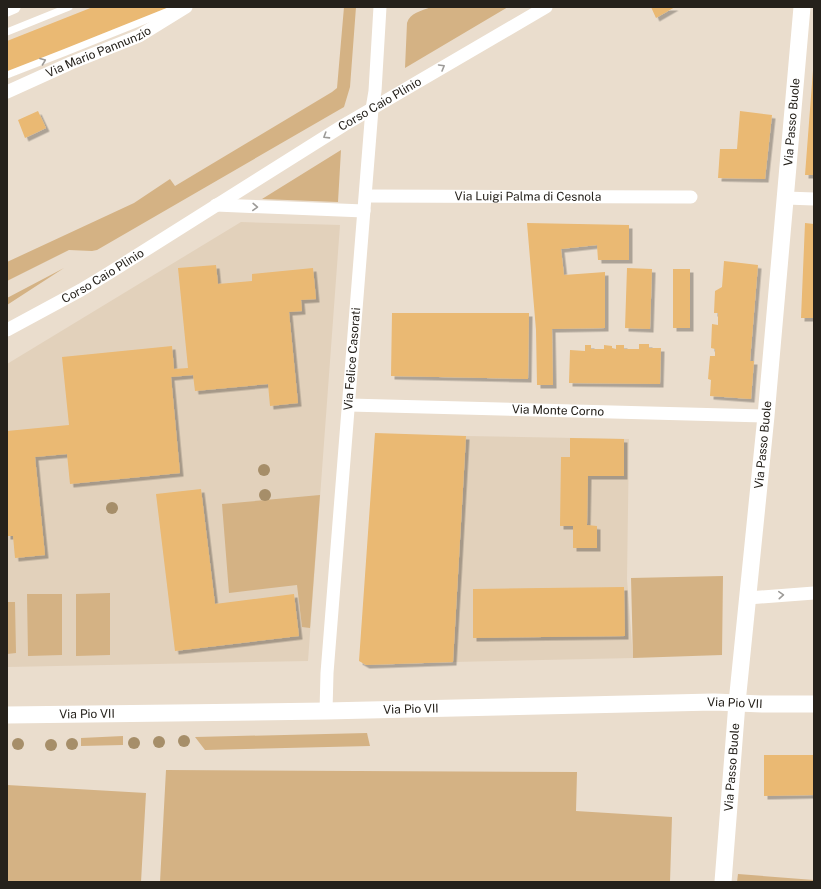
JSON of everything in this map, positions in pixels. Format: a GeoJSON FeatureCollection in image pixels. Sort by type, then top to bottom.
{"type":"FeatureCollection","features":[{"type":"Feature","properties":{"kind":"street"},"geometry":{"type":"LineString","coordinates":[[7,10],[14,7]]}},
{"type":"Feature","properties":{"kind":"street","name":"Via Mario Pannunzio"},"geometry":{"type":"LineString","coordinates":[[7,92],[71,63],[139,36],[186,7]]}},
{"type":"Feature","properties":{"kind":"street","name":"Via Felice Casorati"},"geometry":{"type":"LineString","coordinates":[[326,711],[326,673],[372,109],[375,91],[380,7]]}},
{"type":"Feature","properties":{"kind":"street","name":"Corso Caio Plinio"},"geometry":{"type":"LineString","coordinates":[[7,330],[81,290],[161,242],[216,205],[344,124],[546,7]]}},
{"type":"Feature","properties":{"kind":"street","name":"Via Passo Buole"},"geometry":{"type":"LineString","coordinates":[[723,882],[737,703],[786,198],[806,9]]}},
{"type":"Feature","properties":{"kind":"street","name":"Via Luigi Palma di Cesnola"},"geometry":{"type":"LineString","coordinates":[[366,196],[691,197]]}},
{"type":"Feature","properties":{"kind":"street"},"geometry":{"type":"LineString","coordinates":[[786,198],[814,199]]}},
{"type":"Feature","properties":{"kind":"street"},"geometry":{"type":"LineString","coordinates":[[216,205],[364,211]]}},
{"type":"Feature","properties":{"kind":"street","name":"Via Monte Corno"},"geometry":{"type":"LineString","coordinates":[[349,405],[766,416]]}},
{"type":"Feature","properties":{"kind":"street"},"geometry":{"type":"LineString","coordinates":[[748,598],[814,593]]}},
{"type":"Feature","properties":{"kind":"street","name":"Via Pio VII"},"geometry":{"type":"LineString","coordinates":[[7,715],[326,711],[714,702],[814,704]]}},
{"type":"Feature","properties":{"kind":"lane"},"geometry":{"type":"LineString","coordinates":[[7,32],[69,7]]}},
{"type":"Feature","properties":{"kind":"lane","name":"Via Mario Pannunzio"},"geometry":{"type":"LineString","coordinates":[[7,75],[177,7]]}},
{"type":"Feature","properties":{"kind":"shaded area"},"geometry":{"type":"Polygon","coordinates":[[[344,7],[356,7],[350,87],[344,107],[97,250],[69,250],[7,281],[7,262],[134,203],[170,179],[175,186],[337,88],[344,7]]]}},
{"type":"Feature","properties":{"kind":"shaded area"},"geometry":{"type":"Polygon","coordinates":[[[431,7],[508,7],[405,68],[408,20],[420,11],[431,7]]]}},
{"type":"Feature","properties":{"kind":"shaded area"},"geometry":{"type":"Polygon","coordinates":[[[341,150],[338,202],[262,199],[341,150]]]}},
{"type":"Feature","properties":{"kind":"shaded area"},"geometry":{"type":"Polygon","coordinates":[[[241,222],[340,225],[308,661],[7,667],[7,364],[241,222]]]}},
{"type":"Feature","properties":{"kind":"shaded area"},"geometry":{"type":"Polygon","coordinates":[[[64,268],[7,305],[7,298],[64,268]]]}},
{"type":"Feature","properties":{"kind":"shaded area"},"geometry":{"type":"Polygon","coordinates":[[[466,436],[629,439],[627,579],[633,658],[453,662],[466,436]]]}},
{"type":"Feature","properties":{"kind":"shaded area"},"geometry":{"type":"Polygon","coordinates":[[[320,495],[310,628],[302,627],[297,585],[229,593],[222,504],[320,495]]]}},
{"type":"Feature","properties":{"kind":"shaded area"},"geometry":{"type":"Polygon","coordinates":[[[723,576],[722,655],[633,658],[631,578],[723,576]]]}},
{"type":"Feature","properties":{"kind":"shaded area"},"geometry":{"type":"Polygon","coordinates":[[[110,593],[110,655],[76,656],[76,594],[110,593]]]}},
{"type":"Feature","properties":{"kind":"shaded area"},"geometry":{"type":"Polygon","coordinates":[[[27,594],[62,594],[62,655],[28,656],[27,594]]]}},
{"type":"Feature","properties":{"kind":"shaded area"},"geometry":{"type":"Polygon","coordinates":[[[7,602],[15,602],[16,653],[7,654],[7,602]]]}},
{"type":"Feature","properties":{"kind":"shaded area"},"geometry":{"type":"Polygon","coordinates":[[[367,733],[370,746],[205,750],[195,737],[367,733]]]}},
{"type":"Feature","properties":{"kind":"shaded area"},"geometry":{"type":"Polygon","coordinates":[[[123,736],[123,745],[81,746],[81,738],[123,736]]]}},
{"type":"Feature","properties":{"kind":"shaded area"},"geometry":{"type":"Polygon","coordinates":[[[166,770],[577,772],[576,811],[672,817],[670,882],[160,882],[166,770]]]}},
{"type":"Feature","properties":{"kind":"shaded area"},"geometry":{"type":"Polygon","coordinates":[[[7,785],[146,793],[141,882],[7,882],[7,785]]]}},
{"type":"Feature","properties":{"kind":"shaded area"},"geometry":{"type":"Polygon","coordinates":[[[738,874],[814,880],[814,882],[737,882],[738,874]]]}},
{"type":"Feature","properties":{"kind":"building"},"geometry":{"type":"Polygon","coordinates":[[[93,7],[173,7],[7,73],[7,41],[93,7]]]}},
{"type":"Feature","properties":{"kind":"building"},"geometry":{"type":"Polygon","coordinates":[[[651,7],[675,7],[656,18],[651,7]]]}},
{"type":"Feature","properties":{"kind":"building"},"geometry":{"type":"Polygon","coordinates":[[[813,70],[814,175],[805,175],[813,70]]]}},
{"type":"Feature","properties":{"kind":"building"},"geometry":{"type":"Polygon","coordinates":[[[38,111],[46,128],[25,138],[18,120],[38,111]]]}},
{"type":"Feature","properties":{"kind":"building"},"geometry":{"type":"Polygon","coordinates":[[[740,111],[772,115],[765,179],[718,178],[720,149],[737,149],[740,111]]]}},
{"type":"Feature","properties":{"kind":"building"},"geometry":{"type":"Polygon","coordinates":[[[527,223],[629,225],[629,260],[598,260],[597,245],[561,249],[564,275],[605,272],[605,328],[552,329],[553,385],[537,385],[536,330],[527,223]]]}},
{"type":"Feature","properties":{"kind":"building"},"geometry":{"type":"Polygon","coordinates":[[[805,223],[814,224],[814,318],[801,318],[805,223]]]}},
{"type":"Feature","properties":{"kind":"building"},"geometry":{"type":"Polygon","coordinates":[[[724,261],[758,265],[750,361],[754,361],[751,399],[710,396],[711,380],[708,379],[710,356],[715,356],[715,349],[711,348],[712,324],[718,325],[718,313],[714,313],[715,291],[722,287],[724,261]]]}},
{"type":"Feature","properties":{"kind":"building"},"geometry":{"type":"Polygon","coordinates":[[[216,265],[218,284],[252,281],[252,274],[313,268],[316,299],[301,300],[302,311],[289,312],[298,403],[270,406],[268,384],[195,391],[193,375],[171,377],[180,473],[70,484],[67,454],[35,457],[45,555],[15,558],[13,536],[7,536],[7,431],[69,425],[62,357],[172,346],[174,369],[188,368],[178,268],[216,265]]]}},
{"type":"Feature","properties":{"kind":"building"},"geometry":{"type":"Polygon","coordinates":[[[627,268],[652,269],[650,329],[625,328],[627,268]]]}},
{"type":"Feature","properties":{"kind":"building"},"geometry":{"type":"Polygon","coordinates":[[[673,269],[690,269],[690,328],[673,328],[673,269]]]}},
{"type":"Feature","properties":{"kind":"building"},"geometry":{"type":"Polygon","coordinates":[[[392,313],[529,313],[528,379],[391,376],[392,313]]]}},
{"type":"Feature","properties":{"kind":"building"},"geometry":{"type":"Polygon","coordinates":[[[639,344],[649,344],[649,348],[661,348],[660,384],[569,383],[570,350],[585,351],[585,345],[591,345],[591,349],[604,349],[604,345],[612,346],[612,348],[616,349],[616,345],[624,345],[624,349],[639,349],[639,344]]]}},
{"type":"Feature","properties":{"kind":"building"},"geometry":{"type":"Polygon","coordinates":[[[375,433],[466,436],[453,662],[366,665],[359,661],[375,433]]]}},
{"type":"Feature","properties":{"kind":"building"},"geometry":{"type":"Polygon","coordinates":[[[570,438],[624,439],[624,476],[588,476],[587,525],[597,526],[597,548],[573,548],[573,526],[560,526],[561,457],[570,457],[570,438]]]}},
{"type":"Feature","properties":{"kind":"building"},"geometry":{"type":"Polygon","coordinates":[[[201,489],[215,604],[294,594],[299,636],[175,651],[156,494],[201,489]]]}},
{"type":"Feature","properties":{"kind":"building"},"geometry":{"type":"Polygon","coordinates":[[[624,587],[625,636],[473,638],[473,589],[624,587]]]}},
{"type":"Feature","properties":{"kind":"building"},"geometry":{"type":"Polygon","coordinates":[[[764,755],[814,755],[814,795],[764,796],[764,755]]]}}]}
